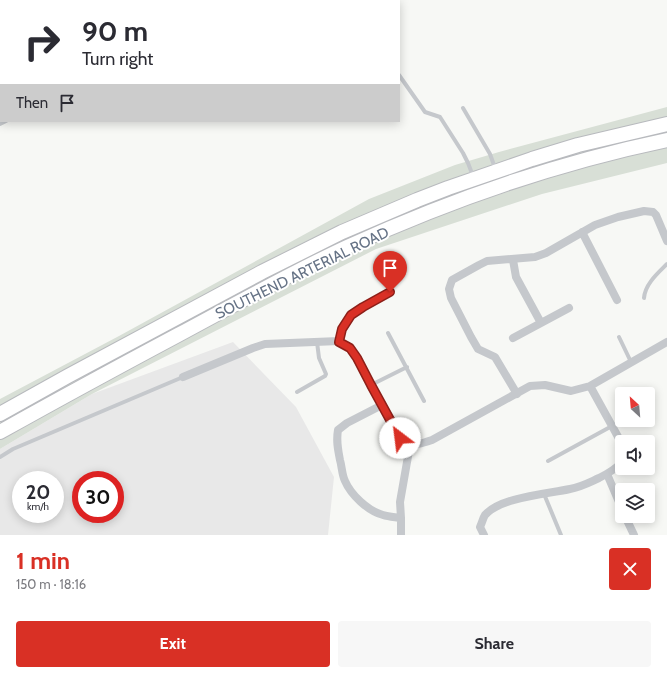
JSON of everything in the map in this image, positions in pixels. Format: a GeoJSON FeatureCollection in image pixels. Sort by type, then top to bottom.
{"type":"FeatureCollection","features":[{"type":"Feature","properties":{"kind":"highway","name":"SOUTHEND ARTERIAL ROAD"},"geometry":{"type":"LineString","coordinates":[[0,414],[262,272],[342,232],[417,200],[532,159],[578,145],[667,124]]}},
{"type":"Feature","properties":{"kind":"highway","name":"SOUTHEND ARTERIAL ROAD"},"geometry":{"type":"LineString","coordinates":[[0,432],[276,282],[347,247],[424,214],[501,185],[579,161],[667,140]]}},
{"type":"Feature","properties":{"kind":"street"},"geometry":{"type":"LineString","coordinates":[[517,394],[495,357],[478,348],[474,343],[451,298],[449,289],[452,280],[487,261],[513,260],[535,257],[546,253],[595,225],[644,210],[652,212],[656,215],[667,241]]}},
{"type":"Feature","properties":{"kind":"street"},"geometry":{"type":"LineString","coordinates":[[582,232],[617,300]]}},
{"type":"Feature","properties":{"kind":"street"},"geometry":{"type":"LineString","coordinates":[[513,260],[516,277],[541,323]]}},
{"type":"Feature","properties":{"kind":"street"},"geometry":{"type":"LineString","coordinates":[[339,342],[342,329],[351,315],[390,292]]}},
{"type":"Feature","properties":{"kind":"street"},"geometry":{"type":"LineString","coordinates":[[512,338],[569,308]]}},
{"type":"Feature","properties":{"kind":"street"},"geometry":{"type":"LineString","coordinates":[[183,377],[265,344],[339,342],[350,348],[357,358],[400,438],[404,444],[410,445],[432,440],[530,386],[545,385],[571,391],[590,386],[667,342]]}},
{"type":"Feature","properties":{"kind":"street"},"geometry":{"type":"LineString","coordinates":[[590,386],[617,435]]}},
{"type":"Feature","properties":{"kind":"street"},"geometry":{"type":"LineString","coordinates":[[382,405],[347,423],[338,430],[336,438],[344,481],[351,492],[374,512],[384,516],[401,518]]}},
{"type":"Feature","properties":{"kind":"street"},"geometry":{"type":"LineString","coordinates":[[401,535],[400,502],[410,445]]}},
{"type":"Feature","properties":{"kind":"street"},"geometry":{"type":"LineString","coordinates":[[484,535],[480,527],[484,516],[491,510],[521,498],[581,486],[615,469]]}},
{"type":"Feature","properties":{"kind":"street"},"geometry":{"type":"LineString","coordinates":[[607,474],[615,493]]}},
{"type":"Feature","properties":{"kind":"street"},"geometry":{"type":"LineString","coordinates":[[628,523],[634,535]]}},
{"type":"Feature","properties":{"kind":"lane"},"geometry":{"type":"LineString","coordinates":[[400,76],[425,112],[440,117],[463,153],[474,179]]}},
{"type":"Feature","properties":{"kind":"lane"},"geometry":{"type":"LineString","coordinates":[[463,108],[490,154],[496,171]]}},
{"type":"Feature","properties":{"kind":"lane"},"geometry":{"type":"LineString","coordinates":[[644,298],[644,293],[648,286],[667,264]]}},
{"type":"Feature","properties":{"kind":"lane"},"geometry":{"type":"LineString","coordinates":[[388,333],[424,401]]}},
{"type":"Feature","properties":{"kind":"lane"},"geometry":{"type":"LineString","coordinates":[[619,337],[632,362]]}},
{"type":"Feature","properties":{"kind":"lane"},"geometry":{"type":"LineString","coordinates":[[297,392],[326,374],[319,358],[317,342]]}},
{"type":"Feature","properties":{"kind":"lane"},"geometry":{"type":"LineString","coordinates":[[371,385],[407,367]]}},
{"type":"Feature","properties":{"kind":"lane"},"geometry":{"type":"LineString","coordinates":[[0,457],[13,449],[183,377]]}},
{"type":"Feature","properties":{"kind":"lane"},"geometry":{"type":"LineString","coordinates":[[548,461],[612,426]]}},
{"type":"Feature","properties":{"kind":"lane"},"geometry":{"type":"LineString","coordinates":[[544,494],[561,535]]}},
{"type":"Feature","properties":{"kind":"shaded area"},"geometry":{"type":"Polygon","coordinates":[[[667,107],[667,163],[542,194],[376,249],[92,394],[0,449],[0,399],[119,336],[369,199],[455,165],[667,107]]]}},
{"type":"Feature","properties":{"kind":"shaded area"},"geometry":{"type":"Polygon","coordinates":[[[233,342],[296,407],[334,477],[328,535],[0,535],[0,449],[92,394],[233,342]]]}},
{"type":"Feature","properties":{"kind":"route"},"geometry":{"type":"LineString","coordinates":[[390,292],[351,315],[342,329],[339,342],[350,348],[357,358],[400,438]]}}]}
